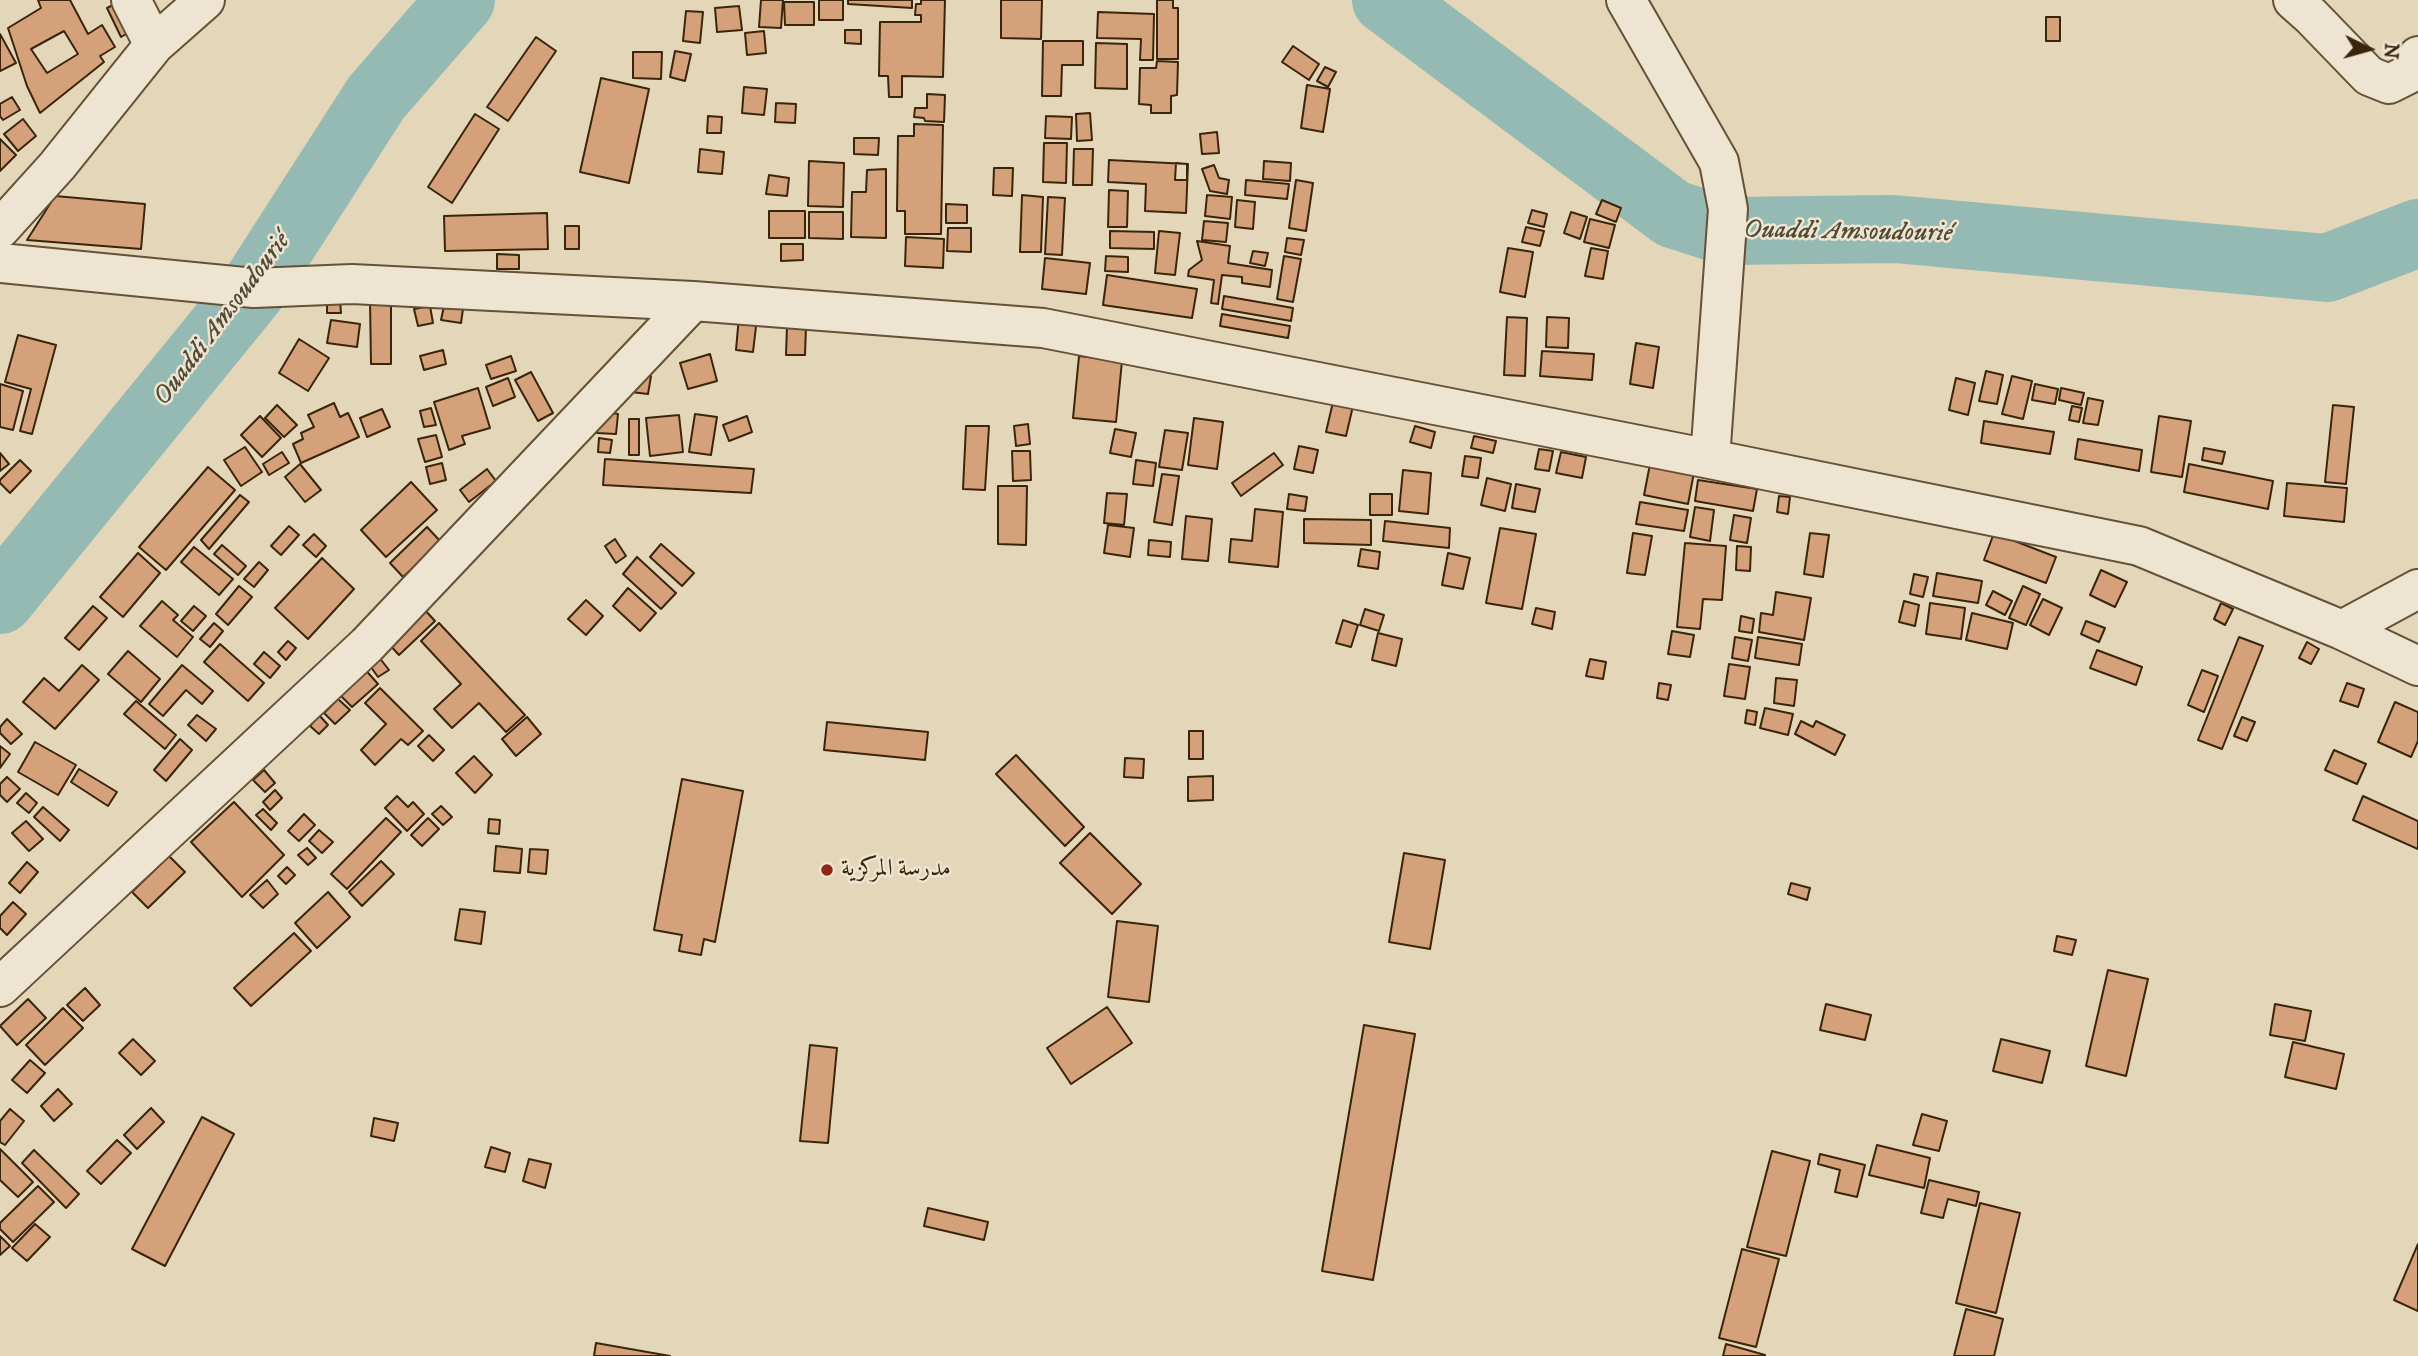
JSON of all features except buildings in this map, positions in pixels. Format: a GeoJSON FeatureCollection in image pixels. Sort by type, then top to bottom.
{"type":"FeatureCollection","features":[{"type":"Feature","properties":{"kind":"street"},"geometry":{"type":"LineString","coordinates":[[131,0],[153,45]]}},
{"type":"Feature","properties":{"kind":"street"},"geometry":{"type":"LineString","coordinates":[[0,229],[57,166],[153,45],[205,0]]}},
{"type":"Feature","properties":{"kind":"street"},"geometry":{"type":"LineString","coordinates":[[1626,0],[1719,163],[1728,209],[1710,459]]}},
{"type":"Feature","properties":{"kind":"street"},"geometry":{"type":"LineString","coordinates":[[2293,0],[2369,76],[2389,83],[2407,75],[2418,56]]}},
{"type":"Feature","properties":{"kind":"street"},"geometry":{"type":"LineString","coordinates":[[0,263],[254,288],[352,284],[693,301],[1043,328],[2139,546],[2342,630],[2418,666]]}},
{"type":"Feature","properties":{"kind":"street"},"geometry":{"type":"LineString","coordinates":[[0,988],[368,645],[693,301]]}},
{"type":"Feature","properties":{"kind":"street"},"geometry":{"type":"LineString","coordinates":[[2342,630],[2418,589]]}},
{"type":"Feature","properties":{"kind":"waterway","name":"Ouaddi Amsoudourié"},"geometry":{"type":"LineString","coordinates":[[0,600],[254,288],[376,98],[461,0]]}},
{"type":"Feature","properties":{"kind":"waterway","name":"Ouaddi Amsoudourié"},"geometry":{"type":"LineString","coordinates":[[1386,0],[1673,214],[1726,231],[1894,229],[2327,268],[2418,233]]}},
{"type":"Feature","properties":{"kind":"place","name":"مدرسة المركزية"},"geometry":{"type":"Point","coordinates":[827,870]}}]}
